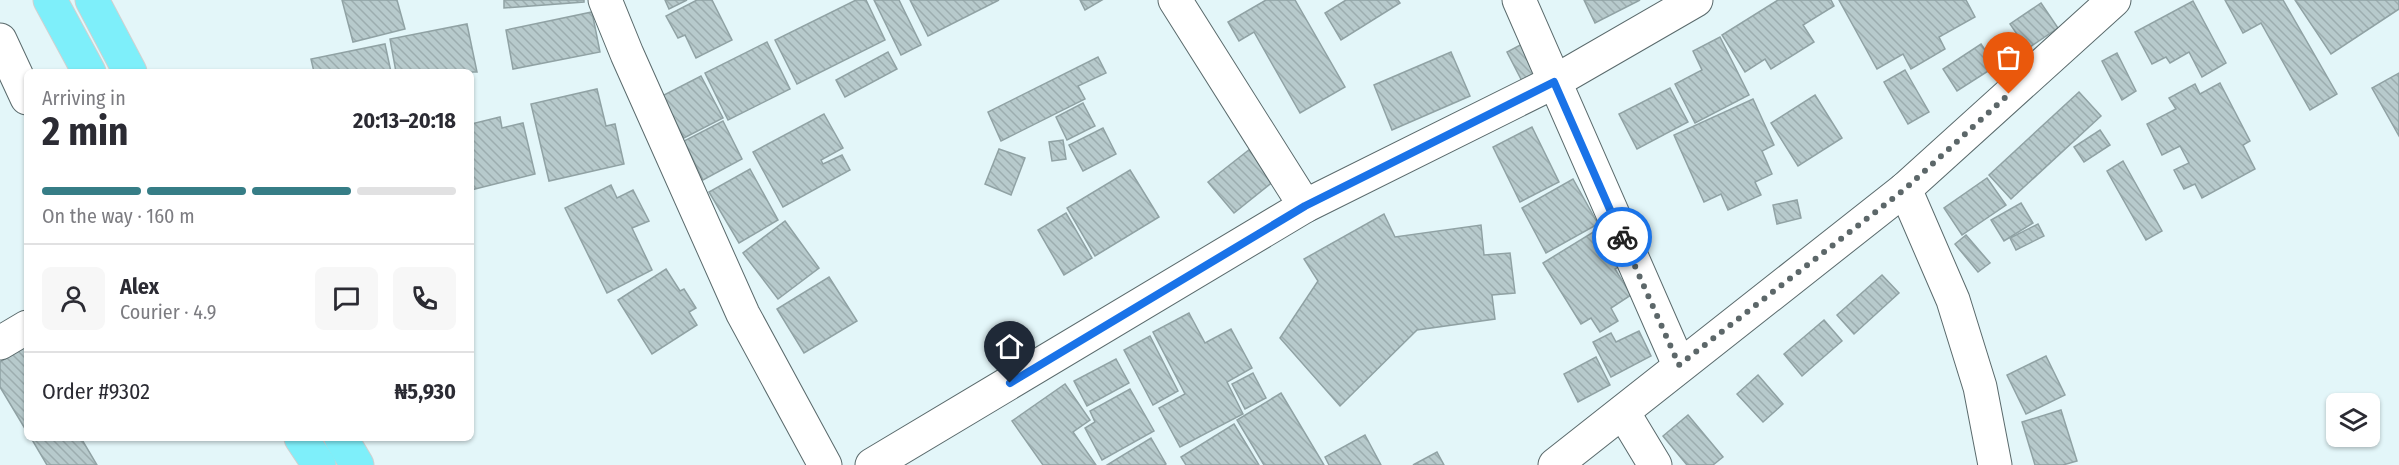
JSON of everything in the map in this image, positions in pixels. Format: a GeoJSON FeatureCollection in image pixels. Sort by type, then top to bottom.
{"type":"FeatureCollection","features":[{"type":"Feature","properties":{"kind":"main road"},"geometry":{"type":"LineString","coordinates":[[50,0],[87,69]]}},
{"type":"Feature","properties":{"kind":"main road"},"geometry":{"type":"LineString","coordinates":[[92,0],[128,69]]}},
{"type":"Feature","properties":{"kind":"main road"},"geometry":{"type":"LineString","coordinates":[[303,441],[319,465]]}},
{"type":"Feature","properties":{"kind":"main road"},"geometry":{"type":"LineString","coordinates":[[343,441],[357,465]]}},
{"type":"Feature","properties":{"kind":"street"},"geometry":{"type":"LineString","coordinates":[[605,0],[743,314],[825,465]]}},
{"type":"Feature","properties":{"kind":"street"},"geometry":{"type":"LineString","coordinates":[[1175,0],[1305,206]]}},
{"type":"Feature","properties":{"kind":"street"},"geometry":{"type":"LineString","coordinates":[[1519,0],[1679,365]]}},
{"type":"Feature","properties":{"kind":"street"},"geometry":{"type":"LineString","coordinates":[[872,465],[1305,206],[1554,82],[1696,0]]}},
{"type":"Feature","properties":{"kind":"street"},"geometry":{"type":"LineString","coordinates":[[1554,465],[1905,189],[2114,0]]}},
{"type":"Feature","properties":{"kind":"street"},"geometry":{"type":"LineString","coordinates":[[0,40],[24,92]]}},
{"type":"Feature","properties":{"kind":"street"},"geometry":{"type":"LineString","coordinates":[[1905,189],[1953,300],[1980,387],[1995,465]]}},
{"type":"Feature","properties":{"kind":"street"},"geometry":{"type":"LineString","coordinates":[[0,343],[24,329]]}},
{"type":"Feature","properties":{"kind":"street"},"geometry":{"type":"LineString","coordinates":[[1623,412],[1655,465]]}},
{"type":"Feature","properties":{"kind":"building"},"geometry":{"type":"Polygon","coordinates":[[[342,0],[397,0],[405,29],[353,42],[342,0]]]}},
{"type":"Feature","properties":{"kind":"building"},"geometry":{"type":"Polygon","coordinates":[[[504,0],[584,0],[584,2],[504,8],[504,0]]]}},
{"type":"Feature","properties":{"kind":"building"},"geometry":{"type":"Polygon","coordinates":[[[665,0],[687,0],[669,9],[665,0]]]}},
{"type":"Feature","properties":{"kind":"building"},"geometry":{"type":"Polygon","coordinates":[[[697,0],[712,0],[732,40],[696,58],[685,35],[678,38],[666,16],[697,0]]]}},
{"type":"Feature","properties":{"kind":"building"},"geometry":{"type":"Polygon","coordinates":[[[856,0],[866,0],[885,40],[797,84],[775,40],[856,0]]]}},
{"type":"Feature","properties":{"kind":"building"},"geometry":{"type":"Polygon","coordinates":[[[874,0],[899,0],[921,45],[901,55],[874,0]]]}},
{"type":"Feature","properties":{"kind":"building"},"geometry":{"type":"Polygon","coordinates":[[[910,0],[999,0],[928,36],[910,0]]]}},
{"type":"Feature","properties":{"kind":"building"},"geometry":{"type":"Polygon","coordinates":[[[1080,0],[1102,0],[1085,10],[1080,0]]]}},
{"type":"Feature","properties":{"kind":"building"},"geometry":{"type":"Polygon","coordinates":[[[1266,0],[1295,0],[1345,87],[1300,113],[1254,32],[1239,41],[1228,22],[1266,0]]]}},
{"type":"Feature","properties":{"kind":"building"},"geometry":{"type":"Polygon","coordinates":[[[1346,0],[1398,0],[1400,3],[1341,40],[1325,13],[1346,0]]]}},
{"type":"Feature","properties":{"kind":"building"},"geometry":{"type":"Polygon","coordinates":[[[1584,0],[1640,0],[1595,23],[1584,0]]]}},
{"type":"Feature","properties":{"kind":"building"},"geometry":{"type":"Polygon","coordinates":[[[1778,0],[1831,0],[1834,6],[1803,25],[1814,42],[1771,69],[1765,59],[1745,72],[1722,35],[1778,0]]]}},
{"type":"Feature","properties":{"kind":"building"},"geometry":{"type":"Polygon","coordinates":[[[1839,0],[1966,0],[1975,17],[1939,37],[1945,49],[1911,69],[1903,54],[1877,69],[1839,0]]]}},
{"type":"Feature","properties":{"kind":"building"},"geometry":{"type":"Polygon","coordinates":[[[2225,0],[2283,0],[2337,94],[2310,110],[2261,23],[2243,33],[2225,0]]]}},
{"type":"Feature","properties":{"kind":"building"},"geometry":{"type":"Polygon","coordinates":[[[2295,0],[2399,0],[2399,9],[2331,54],[2295,0]]]}},
{"type":"Feature","properties":{"kind":"building"},"geometry":{"type":"Polygon","coordinates":[[[2193,1],[2226,63],[2202,77],[2189,52],[2170,63],[2166,57],[2152,64],[2135,32],[2193,1]]]}},
{"type":"Feature","properties":{"kind":"building"},"geometry":{"type":"Polygon","coordinates":[[[2041,3],[2058,28],[2027,49],[2010,24],[2041,3]]]}},
{"type":"Feature","properties":{"kind":"building"},"geometry":{"type":"Polygon","coordinates":[[[592,12],[600,52],[513,69],[506,30],[592,12]]]}},
{"type":"Feature","properties":{"kind":"building"},"geometry":{"type":"Polygon","coordinates":[[[467,24],[477,72],[474,72],[474,69],[395,69],[390,39],[467,24]]]}},
{"type":"Feature","properties":{"kind":"building"},"geometry":{"type":"Polygon","coordinates":[[[1720,37],[1749,95],[1695,123],[1675,84],[1702,70],[1693,51],[1720,37]]]}},
{"type":"Feature","properties":{"kind":"building"},"geometry":{"type":"Polygon","coordinates":[[[767,42],[790,89],[728,120],[705,73],[767,42]]]}},
{"type":"Feature","properties":{"kind":"building"},"geometry":{"type":"Polygon","coordinates":[[[1524,43],[1539,75],[1523,83],[1507,52],[1524,43]]]}},
{"type":"Feature","properties":{"kind":"building"},"geometry":{"type":"Polygon","coordinates":[[[385,44],[390,69],[313,69],[311,59],[385,44]]]}},
{"type":"Feature","properties":{"kind":"building"},"geometry":{"type":"Polygon","coordinates":[[[1981,44],[1996,66],[1957,91],[1943,69],[1981,44]]]}},
{"type":"Feature","properties":{"kind":"building"},"geometry":{"type":"Polygon","coordinates":[[[888,52],[897,69],[845,97],[836,80],[888,52]]]}},
{"type":"Feature","properties":{"kind":"building"},"geometry":{"type":"Polygon","coordinates":[[[1451,52],[1470,96],[1392,130],[1374,85],[1451,52]]]}},
{"type":"Feature","properties":{"kind":"building"},"geometry":{"type":"Polygon","coordinates":[[[2117,53],[2136,91],[2122,100],[2102,61],[2117,53]]]}},
{"type":"Feature","properties":{"kind":"building"},"geometry":{"type":"Polygon","coordinates":[[[1098,57],[1106,73],[1078,86],[1085,99],[1001,141],[988,112],[1098,57]]]}},
{"type":"Feature","properties":{"kind":"building"},"geometry":{"type":"Polygon","coordinates":[[[1905,70],[1929,112],[1908,124],[1884,82],[1905,70]]]}},
{"type":"Feature","properties":{"kind":"building"},"geometry":{"type":"Polygon","coordinates":[[[2399,73],[2399,136],[2372,88],[2399,73]]]}},
{"type":"Feature","properties":{"kind":"building"},"geometry":{"type":"Polygon","coordinates":[[[701,76],[723,118],[684,138],[662,96],[701,76]]]}},
{"type":"Feature","properties":{"kind":"building"},"geometry":{"type":"Polygon","coordinates":[[[2220,83],[2250,141],[2243,145],[2255,169],[2202,198],[2195,184],[2184,189],[2174,170],[2189,163],[2180,146],[2162,155],[2147,124],[2176,109],[2169,98],[2195,84],[2200,94],[2220,83]]]}},
{"type":"Feature","properties":{"kind":"building"},"geometry":{"type":"Polygon","coordinates":[[[1670,88],[1688,122],[1637,149],[1619,114],[1670,88]]]}},
{"type":"Feature","properties":{"kind":"building"},"geometry":{"type":"Polygon","coordinates":[[[597,89],[606,126],[615,124],[624,164],[549,181],[531,104],[597,89]]]}},
{"type":"Feature","properties":{"kind":"building"},"geometry":{"type":"Polygon","coordinates":[[[2079,92],[2101,116],[2011,199],[1989,175],[2079,92]]]}},
{"type":"Feature","properties":{"kind":"building"},"geometry":{"type":"Polygon","coordinates":[[[1815,95],[1842,138],[1798,166],[1771,123],[1815,95]]]}},
{"type":"Feature","properties":{"kind":"building"},"geometry":{"type":"Polygon","coordinates":[[[1753,99],[1774,145],[1762,151],[1772,174],[1755,182],[1761,195],[1728,210],[1721,194],[1704,202],[1674,135],[1753,99]]]}},
{"type":"Feature","properties":{"kind":"building"},"geometry":{"type":"Polygon","coordinates":[[[1083,103],[1095,126],[1067,140],[1056,117],[1083,103]]]}},
{"type":"Feature","properties":{"kind":"building"},"geometry":{"type":"Polygon","coordinates":[[[824,114],[843,148],[821,160],[823,164],[842,155],[850,170],[783,207],[753,152],[824,114]]]}},
{"type":"Feature","properties":{"kind":"building"},"geometry":{"type":"Polygon","coordinates":[[[500,117],[502,128],[523,123],[535,174],[474,189],[474,123],[500,117]]]}},
{"type":"Feature","properties":{"kind":"building"},"geometry":{"type":"Polygon","coordinates":[[[723,121],[742,159],[703,180],[684,141],[723,121]]]}},
{"type":"Feature","properties":{"kind":"building"},"geometry":{"type":"Polygon","coordinates":[[[1532,127],[1559,182],[1520,202],[1493,147],[1532,127]]]}},
{"type":"Feature","properties":{"kind":"building"},"geometry":{"type":"Polygon","coordinates":[[[1103,128],[1116,154],[1083,171],[1069,145],[1103,128]]]}},
{"type":"Feature","properties":{"kind":"building"},"geometry":{"type":"Polygon","coordinates":[[[2100,130],[2110,145],[2084,162],[2074,147],[2100,130]]]}},
{"type":"Feature","properties":{"kind":"building"},"geometry":{"type":"Polygon","coordinates":[[[1063,140],[1066,159],[1052,161],[1049,142],[1063,140]]]}},
{"type":"Feature","properties":{"kind":"building"},"geometry":{"type":"Polygon","coordinates":[[[999,149],[1025,158],[1011,195],[985,184],[999,149]]]}},
{"type":"Feature","properties":{"kind":"building"},"geometry":{"type":"Polygon","coordinates":[[[1250,149],[1275,180],[1234,213],[1208,182],[1250,149]]]}},
{"type":"Feature","properties":{"kind":"building"},"geometry":{"type":"Polygon","coordinates":[[[2123,161],[2162,231],[2146,240],[2107,171],[2123,161]]]}},
{"type":"Feature","properties":{"kind":"building"},"geometry":{"type":"Polygon","coordinates":[[[750,169],[778,220],[739,243],[709,192],[750,169]]]}},
{"type":"Feature","properties":{"kind":"building"},"geometry":{"type":"Polygon","coordinates":[[[1130,170],[1159,217],[1095,256],[1067,208],[1130,170]]]}},
{"type":"Feature","properties":{"kind":"building"},"geometry":{"type":"Polygon","coordinates":[[[1987,178],[2006,205],[1962,235],[1944,208],[1987,178]]]}},
{"type":"Feature","properties":{"kind":"building"},"geometry":{"type":"Polygon","coordinates":[[[1573,179],[1598,224],[1546,253],[1522,208],[1573,179]]]}},
{"type":"Feature","properties":{"kind":"building"},"geometry":{"type":"Polygon","coordinates":[[[611,185],[617,198],[633,190],[649,221],[632,228],[652,270],[607,293],[565,208],[611,185]]]}},
{"type":"Feature","properties":{"kind":"building"},"geometry":{"type":"Polygon","coordinates":[[[1797,200],[1801,218],[1777,224],[1773,205],[1797,200]]]}},
{"type":"Feature","properties":{"kind":"building"},"geometry":{"type":"Polygon","coordinates":[[[2021,203],[2033,223],[2004,241],[1991,220],[2021,203]]]}},
{"type":"Feature","properties":{"kind":"building"},"geometry":{"type":"Polygon","coordinates":[[[1066,213],[1092,258],[1064,275],[1038,230],[1066,213]]]}},
{"type":"Feature","properties":{"kind":"building"},"geometry":{"type":"Polygon","coordinates":[[[1384,214],[1395,237],[1481,225],[1484,255],[1510,253],[1515,293],[1492,295],[1495,319],[1417,330],[1340,406],[1280,338],[1318,281],[1304,259],[1384,214]]]}},
{"type":"Feature","properties":{"kind":"building"},"geometry":{"type":"Polygon","coordinates":[[[785,221],[819,268],[778,299],[743,253],[785,221]]]}},
{"type":"Feature","properties":{"kind":"building"},"geometry":{"type":"Polygon","coordinates":[[[1608,223],[1631,260],[1615,269],[1631,295],[1611,308],[1618,321],[1600,332],[1591,318],[1581,324],[1543,263],[1608,223]]]}},
{"type":"Feature","properties":{"kind":"building"},"geometry":{"type":"Polygon","coordinates":[[[2038,224],[2044,236],[2016,250],[2010,238],[2038,224]]]}},
{"type":"Feature","properties":{"kind":"building"},"geometry":{"type":"Polygon","coordinates":[[[1966,235],[1990,263],[1978,272],[1955,244],[1966,235]]]}},
{"type":"Feature","properties":{"kind":"building"},"geometry":{"type":"Polygon","coordinates":[[[666,269],[680,291],[684,289],[696,308],[689,312],[697,325],[652,354],[618,300],[666,269]]]}},
{"type":"Feature","properties":{"kind":"building"},"geometry":{"type":"Polygon","coordinates":[[[1882,275],[1899,293],[1854,334],[1837,315],[1882,275]]]}},
{"type":"Feature","properties":{"kind":"building"},"geometry":{"type":"Polygon","coordinates":[[[829,277],[857,321],[804,353],[777,309],[829,277]]]}},
{"type":"Feature","properties":{"kind":"building"},"geometry":{"type":"Polygon","coordinates":[[[1189,313],[1205,343],[1231,329],[1252,368],[1227,382],[1243,414],[1180,447],[1159,408],[1185,394],[1153,332],[1189,313]]]}},
{"type":"Feature","properties":{"kind":"building"},"geometry":{"type":"Polygon","coordinates":[[[1824,320],[1842,341],[1802,376],[1784,354],[1824,320]]]}},
{"type":"Feature","properties":{"kind":"building"},"geometry":{"type":"Polygon","coordinates":[[[1639,331],[1651,356],[1611,377],[1593,342],[1611,333],[1616,342],[1639,331]]]}},
{"type":"Feature","properties":{"kind":"building"},"geometry":{"type":"Polygon","coordinates":[[[1150,336],[1178,391],[1153,405],[1124,350],[1150,336]]]}},
{"type":"Feature","properties":{"kind":"building"},"geometry":{"type":"Polygon","coordinates":[[[24,347],[24,427],[0,387],[0,362],[24,347]]]}},
{"type":"Feature","properties":{"kind":"building"},"geometry":{"type":"Polygon","coordinates":[[[2046,356],[2065,395],[2026,414],[2007,375],[2046,356]]]}},
{"type":"Feature","properties":{"kind":"building"},"geometry":{"type":"Polygon","coordinates":[[[1596,357],[1610,385],[1578,402],[1564,374],[1596,357]]]}},
{"type":"Feature","properties":{"kind":"building"},"geometry":{"type":"Polygon","coordinates":[[[1116,359],[1129,383],[1087,406],[1074,381],[1116,359]]]}},
{"type":"Feature","properties":{"kind":"building"},"geometry":{"type":"Polygon","coordinates":[[[1253,373],[1266,398],[1245,409],[1232,384],[1253,373]]]}},
{"type":"Feature","properties":{"kind":"building"},"geometry":{"type":"Polygon","coordinates":[[[1758,375],[1783,404],[1763,422],[1737,394],[1758,375]]]}},
{"type":"Feature","properties":{"kind":"building"},"geometry":{"type":"Polygon","coordinates":[[[1065,384],[1090,420],[1073,432],[1096,465],[1043,465],[1012,421],[1065,384]]]}},
{"type":"Feature","properties":{"kind":"building"},"geometry":{"type":"Polygon","coordinates":[[[1130,389],[1154,431],[1102,460],[1085,428],[1095,422],[1090,411],[1130,389]]]}},
{"type":"Feature","properties":{"kind":"building"},"geometry":{"type":"Polygon","coordinates":[[[1281,393],[1324,465],[1264,465],[1237,420],[1281,393]]]}},
{"type":"Feature","properties":{"kind":"building"},"geometry":{"type":"Polygon","coordinates":[[[2061,410],[2077,461],[2063,465],[2035,465],[2022,422],[2061,410]]]}},
{"type":"Feature","properties":{"kind":"building"},"geometry":{"type":"Polygon","coordinates":[[[1688,415],[1723,457],[1713,465],[1687,465],[1663,436],[1688,415]]]}},
{"type":"Feature","properties":{"kind":"building"},"geometry":{"type":"Polygon","coordinates":[[[1234,424],[1259,465],[1186,465],[1181,457],[1234,424]]]}},
{"type":"Feature","properties":{"kind":"building"},"geometry":{"type":"Polygon","coordinates":[[[1365,435],[1381,465],[1329,465],[1325,457],[1365,435]]]}},
{"type":"Feature","properties":{"kind":"building"},"geometry":{"type":"Polygon","coordinates":[[[1151,438],[1166,464],[1107,465],[1151,438]]]}},
{"type":"Feature","properties":{"kind":"building"},"geometry":{"type":"Polygon","coordinates":[[[33,441],[83,441],[97,465],[47,465],[33,441]]]}},
{"type":"Feature","properties":{"kind":"building"},"geometry":{"type":"Polygon","coordinates":[[[1437,452],[1444,465],[1413,465],[1437,452]]]}},
{"type":"Feature","properties":{"kind":"way so far"},"geometry":{"type":"LineString","coordinates":[[1622,237],[1679,365],[1905,189],[2009,94]]}},
{"type":"Feature","properties":{"kind":"route"},"geometry":{"type":"LineString","coordinates":[[1010,383],[1305,206],[1554,82],[1622,237]]}}]}
